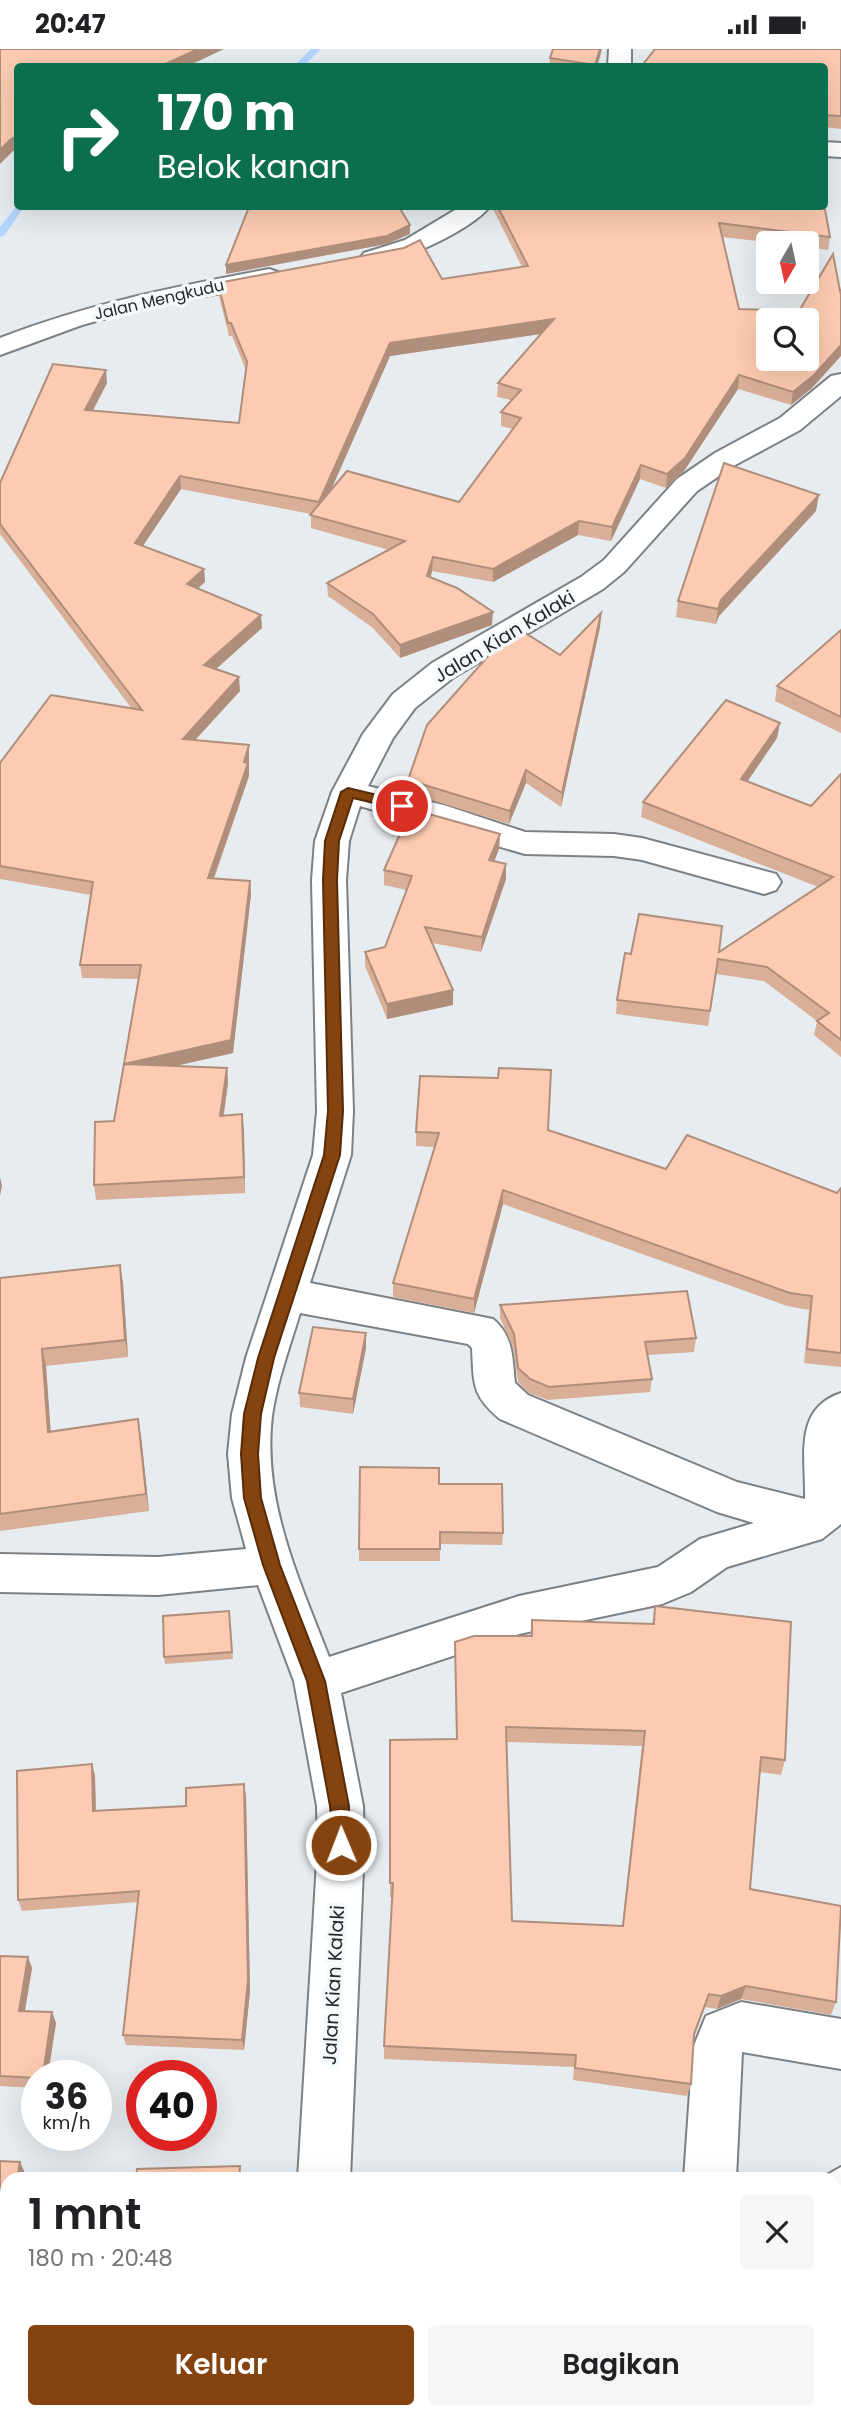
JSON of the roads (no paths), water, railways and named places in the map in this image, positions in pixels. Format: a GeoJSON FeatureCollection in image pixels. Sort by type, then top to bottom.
{"type":"FeatureCollection","features":[{"type":"Feature","properties":{"kind":"street"},"geometry":{"type":"LineString","coordinates":[[347,263],[395,253],[414,245],[472,210]]}},
{"type":"Feature","properties":{"kind":"street","name":"Jalan Mengkudu"},"geometry":{"type":"LineString","coordinates":[[0,347],[73,319],[137,302],[295,272]]}},
{"type":"Feature","properties":{"kind":"street","name":"Jalan Kian Kalaki"},"geometry":{"type":"LineString","coordinates":[[324,2172],[341,1845],[340,1806],[316,1681],[272,1565],[253,1498],[249,1454],[255,1403],[332,1155],[335,1111],[330,880],[332,841],[348,792],[379,734],[404,701],[443,670],[592,583],[614,566],[687,485],[725,459],[790,425],[841,382]]}},
{"type":"Feature","properties":{"kind":"street"},"geometry":{"type":"LineString","coordinates":[[348,792],[404,814],[487,837],[667,864],[750,883]]}},
{"type":"Feature","properties":{"kind":"street"},"geometry":{"type":"LineString","coordinates":[[288,1295],[479,1330],[491,1341],[495,1391],[514,1407],[732,1499],[817,1520]]}},
{"type":"Feature","properties":{"kind":"street"},"geometry":{"type":"LineString","coordinates":[[316,1681],[519,1615],[662,1585],[676,1579],[715,1552],[807,1526],[826,1511],[827,1423],[841,1409]]}},
{"type":"Feature","properties":{"kind":"street"},"geometry":{"type":"LineString","coordinates":[[0,1573],[158,1576],[272,1565]]}},
{"type":"Feature","properties":{"kind":"street"},"geometry":{"type":"LineString","coordinates":[[710,2172],[718,2048],[723,2033],[741,2027],[841,2044]]}},
{"type":"Feature","properties":{"kind":"waterway"},"geometry":{"type":"LineString","coordinates":[[301,63],[316,49]]}},
{"type":"Feature","properties":{"kind":"waterway"},"geometry":{"type":"LineString","coordinates":[[0,234],[17,210]]}}]}
